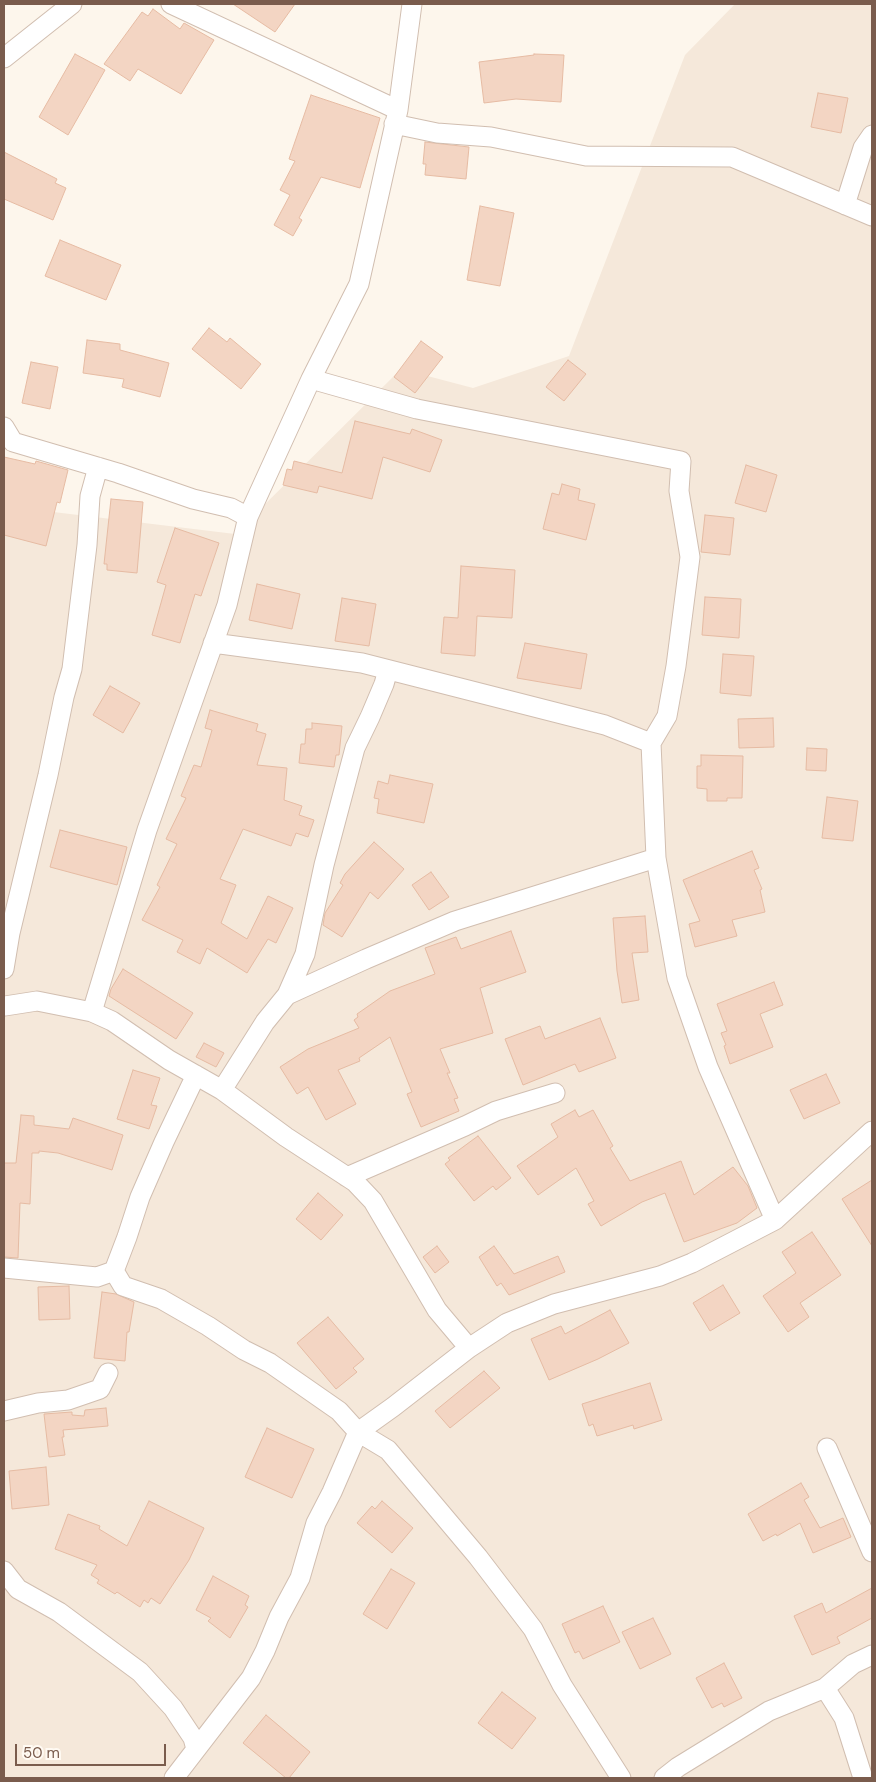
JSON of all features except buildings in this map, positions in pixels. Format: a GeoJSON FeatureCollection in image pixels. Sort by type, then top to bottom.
{"type":"FeatureCollection","features":[{"type":"Feature","properties":{"kind":"street"},"geometry":{"type":"LineString","coordinates":[[4,58],[72,4]]}},
{"type":"Feature","properties":{"kind":"street"},"geometry":{"type":"LineString","coordinates":[[171,4],[396,117],[437,133],[491,137],[586,156],[732,157],[872,216]]}},
{"type":"Feature","properties":{"kind":"street"},"geometry":{"type":"LineString","coordinates":[[92,1012],[147,830],[227,605],[248,517],[311,379],[359,284],[396,117],[412,4]]}},
{"type":"Feature","properties":{"kind":"street"},"geometry":{"type":"LineString","coordinates":[[845,205],[863,148],[872,135]]}},
{"type":"Feature","properties":{"kind":"street"},"geometry":{"type":"LineString","coordinates":[[311,379],[418,409],[681,461],[679,491],[690,557],[676,666],[667,716],[651,742],[656,858],[677,978],[708,1068],[775,1220]]}},
{"type":"Feature","properties":{"kind":"street"},"geometry":{"type":"LineString","coordinates":[[4,427],[13,442],[98,468],[118,472],[193,499],[231,508],[248,517]]}},
{"type":"Feature","properties":{"kind":"street"},"geometry":{"type":"LineString","coordinates":[[4,969],[10,933],[72,669],[87,545],[90,496],[98,468]]}},
{"type":"Feature","properties":{"kind":"street"},"geometry":{"type":"LineString","coordinates":[[213,643],[362,664],[605,726],[651,742]]}},
{"type":"Feature","properties":{"kind":"street"},"geometry":{"type":"LineString","coordinates":[[222,1090],[265,1022],[287,996],[305,954],[324,865],[355,748],[384,684],[388,670]]}},
{"type":"Feature","properties":{"kind":"street"},"geometry":{"type":"LineString","coordinates":[[287,996],[366,959],[455,921],[656,858]]}},
{"type":"Feature","properties":{"kind":"street"},"geometry":{"type":"LineString","coordinates":[[4,1008],[37,1001],[92,1012],[112,1021],[169,1060],[222,1090],[355,1182],[373,1201],[436,1310],[469,1348]]}},
{"type":"Feature","properties":{"kind":"street"},"geometry":{"type":"LineString","coordinates":[[4,1268],[97,1277],[114,1270],[128,1237],[140,1197],[196,1074]]}},
{"type":"Feature","properties":{"kind":"street"},"geometry":{"type":"LineString","coordinates":[[347,1177],[496,1111],[555,1093]]}},
{"type":"Feature","properties":{"kind":"street"},"geometry":{"type":"LineString","coordinates":[[174,1778],[250,1678],[265,1651],[279,1617],[300,1578],[316,1524],[358,1432],[469,1348],[507,1324],[554,1304],[660,1276],[699,1260],[775,1220],[872,1132]]}},
{"type":"Feature","properties":{"kind":"street"},"geometry":{"type":"LineString","coordinates":[[114,1270],[123,1286],[161,1299],[208,1326],[244,1350],[270,1363],[339,1411],[358,1432],[388,1450],[478,1557],[533,1629],[562,1685],[621,1778]]}},
{"type":"Feature","properties":{"kind":"street"},"geometry":{"type":"LineString","coordinates":[[4,1411],[38,1403],[68,1400],[100,1389],[108,1373]]}},
{"type":"Feature","properties":{"kind":"street"},"geometry":{"type":"LineString","coordinates":[[826,1448],[872,1552]]}},
{"type":"Feature","properties":{"kind":"street"},"geometry":{"type":"LineString","coordinates":[[4,1571],[11,1587],[59,1612],[140,1672],[173,1708],[193,1738],[196,1749]]}},
{"type":"Feature","properties":{"kind":"street"},"geometry":{"type":"LineString","coordinates":[[664,1778],[678,1767],[769,1711],[806,1694],[825,1688],[853,1664],[872,1655]]}},
{"type":"Feature","properties":{"kind":"street"},"geometry":{"type":"LineString","coordinates":[[825,1688],[844,1718],[863,1778]]}},
{"type":"Feature","properties":{"kind":"shaded area"},"geometry":{"type":"Polygon","coordinates":[[[735,4],[872,4],[872,1778],[4,1778],[4,506],[235,534],[401,369],[473,388],[569,356],[685,55],[735,4]]]}}]}
